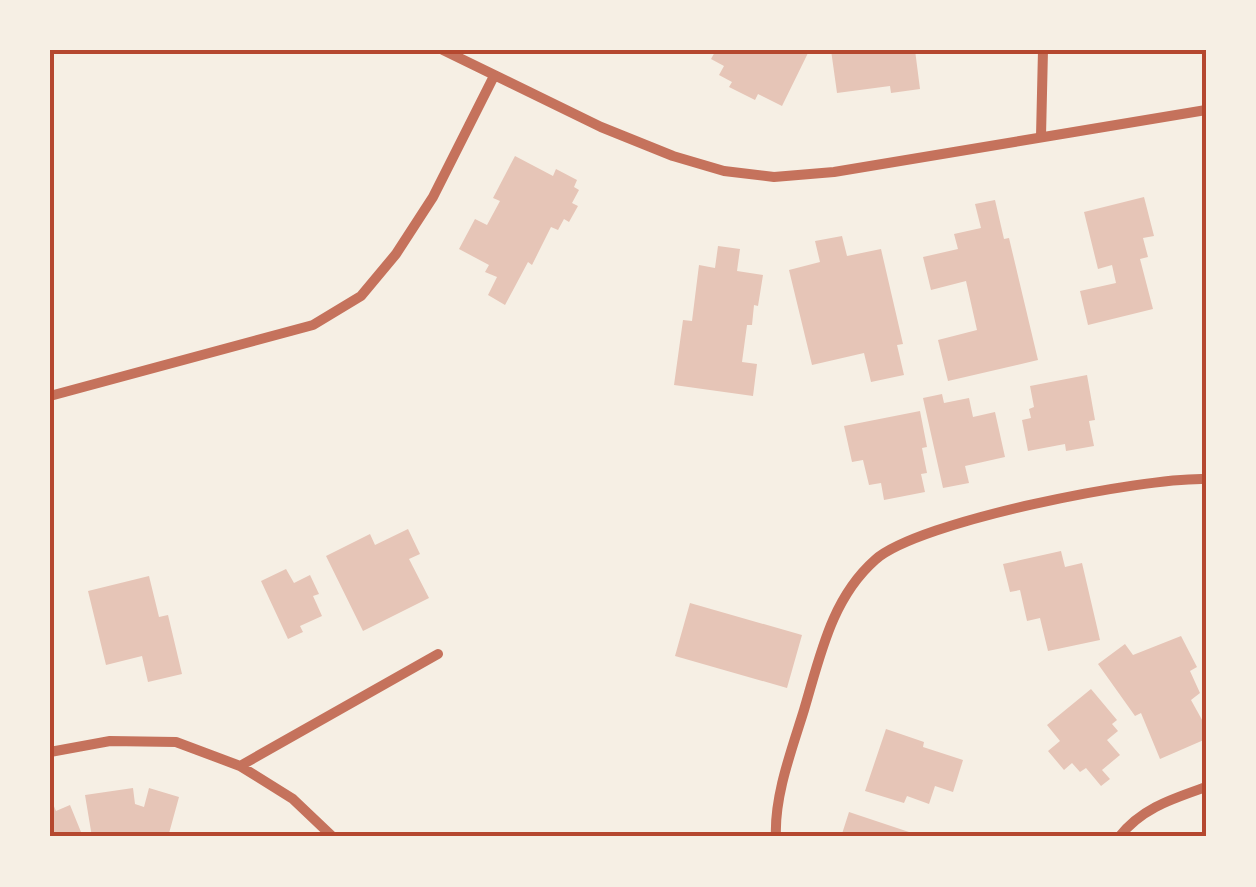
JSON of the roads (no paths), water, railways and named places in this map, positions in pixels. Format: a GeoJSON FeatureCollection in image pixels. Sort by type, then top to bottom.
{"type":"FeatureCollection","features":[{"type":"Feature","properties":{"kind":"street"},"geometry":{"type":"LineString","coordinates":[[443,50],[601,127],[673,156],[724,171],[774,177],[834,172],[1206,110]]}},
{"type":"Feature","properties":{"kind":"street"},"geometry":{"type":"LineString","coordinates":[[1041,136],[1043,50]]}},
{"type":"Feature","properties":{"kind":"street"},"geometry":{"type":"LineString","coordinates":[[50,396],[313,325],[361,296],[396,254],[433,197],[494,76]]}},
{"type":"Feature","properties":{"kind":"street"},"geometry":{"type":"LineString","coordinates":[[776,837],[784,782],[830,624],[850,588],[876,558],[909,539],[1063,498],[1183,478],[1206,480]]}},
{"type":"Feature","properties":{"kind":"street"},"geometry":{"type":"LineString","coordinates":[[240,766],[438,654]]}},
{"type":"Feature","properties":{"kind":"street"},"geometry":{"type":"LineString","coordinates":[[50,752],[110,741],[176,742],[240,766],[293,800],[333,837]]}},
{"type":"Feature","properties":{"kind":"street"},"geometry":{"type":"LineString","coordinates":[[1119,837],[1133,820],[1161,803],[1206,787]]}}]}
